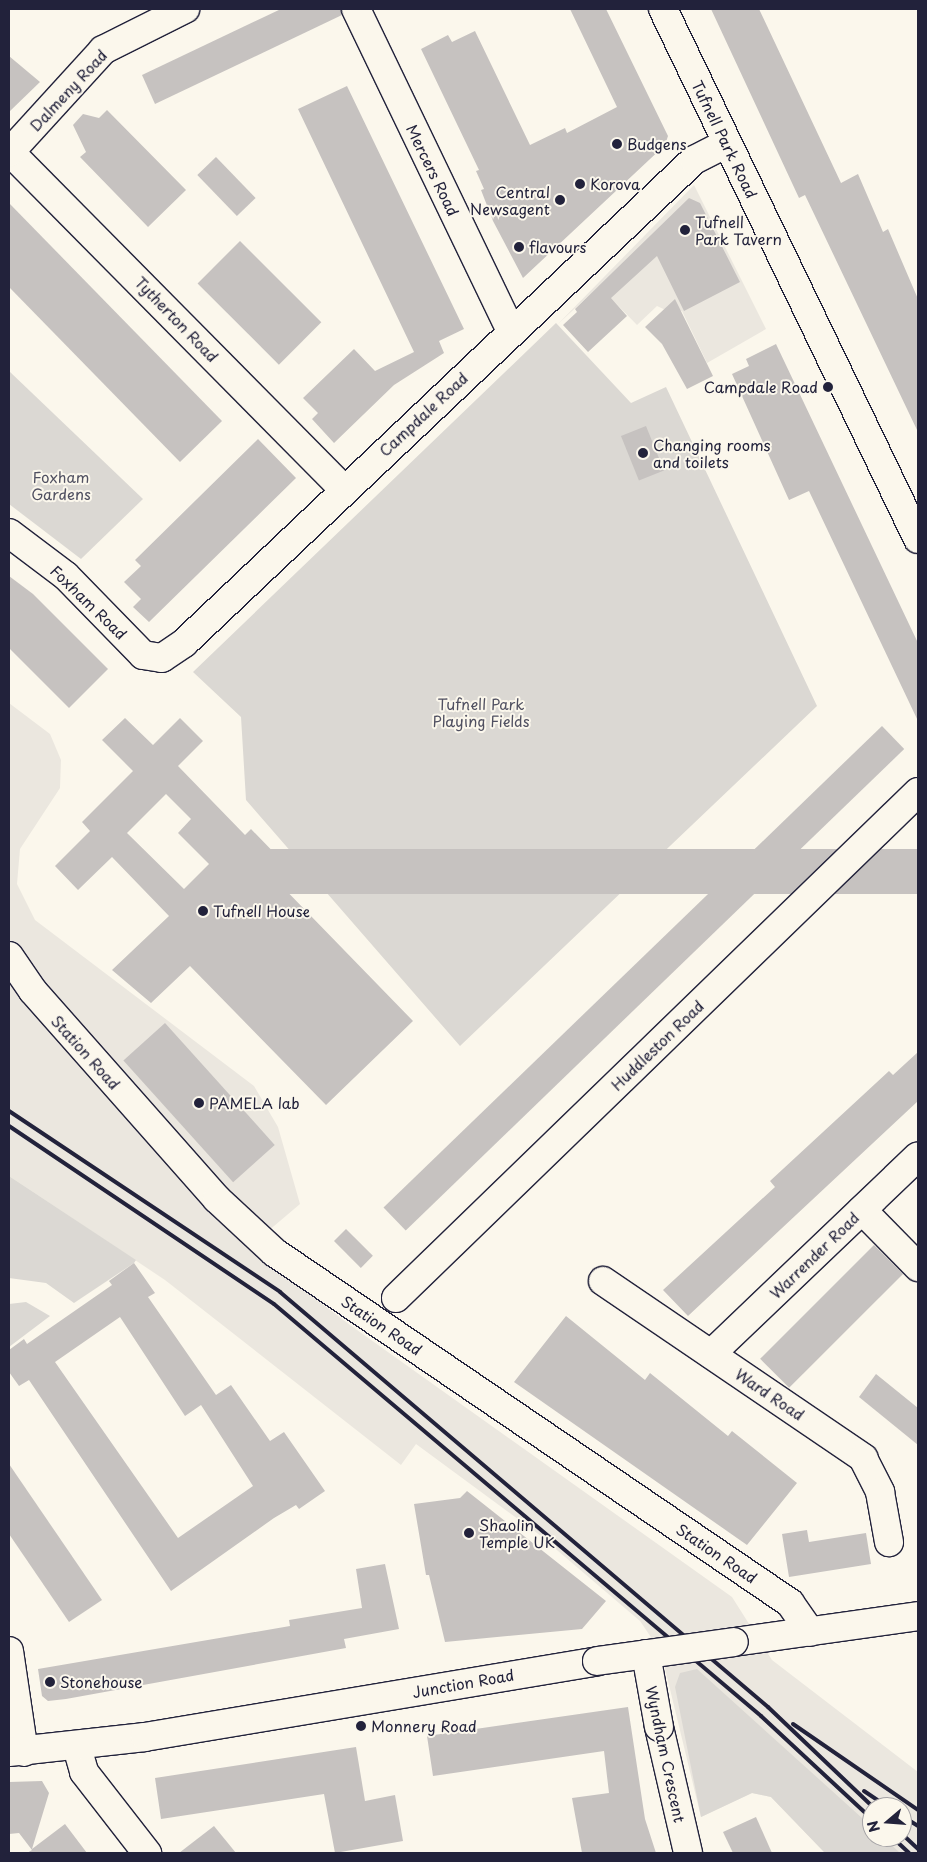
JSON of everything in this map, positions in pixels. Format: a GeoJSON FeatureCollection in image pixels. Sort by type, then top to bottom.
{"type":"FeatureCollection","features":[{"type":"Feature","properties":{"kind":"street","name":"Dalmeny Road"},"geometry":{"type":"LineString","coordinates":[[9,152],[103,50],[185,9]]}},
{"type":"Feature","properties":{"kind":"street","name":"Mercers Road"},"geometry":{"type":"LineString","coordinates":[[356,9],[511,331]]}},
{"type":"Feature","properties":{"kind":"street","name":"Tufnell Park Road"},"geometry":{"type":"LineString","coordinates":[[662,9],[918,539]]}},
{"type":"Feature","properties":{"kind":"street","name":"Campdale Road"},"geometry":{"type":"LineString","coordinates":[[143,654],[162,658],[184,643],[343,489],[694,160],[726,144]]}},
{"type":"Feature","properties":{"kind":"street","name":"Tytherton Road"},"geometry":{"type":"LineString","coordinates":[[9,152],[343,489]]}},
{"type":"Feature","properties":{"kind":"street","name":"Foxham Road"},"geometry":{"type":"LineString","coordinates":[[9,532],[66,576],[143,654]]}},
{"type":"Feature","properties":{"kind":"street","name":"Huddleston Road"},"geometry":{"type":"LineString","coordinates":[[396,1298],[918,792]]}},
{"type":"Feature","properties":{"kind":"street","name":"Station Road"},"geometry":{"type":"LineString","coordinates":[[9,956],[33,991],[217,1199],[274,1252],[790,1603],[810,1632]]}},
{"type":"Feature","properties":{"kind":"street","name":"Warrender Road"},"geometry":{"type":"LineString","coordinates":[[710,1354],[918,1156]]}},
{"type":"Feature","properties":{"kind":"street"},"geometry":{"type":"LineString","coordinates":[[862,1210],[918,1267]]}},
{"type":"Feature","properties":{"kind":"street","name":"Ward Road"},"geometry":{"type":"LineString","coordinates":[[603,1281],[863,1458],[880,1492],[889,1542]]}},
{"type":"Feature","properties":{"kind":"street","name":"Junction Road"},"geometry":{"type":"LineString","coordinates":[[17,1752],[76,1747],[597,1661],[918,1616]]}},
{"type":"Feature","properties":{"kind":"street"},"geometry":{"type":"LineString","coordinates":[[9,1651],[17,1752]]}},
{"type":"Feature","properties":{"kind":"street","name":"Wyndham Crescent"},"geometry":{"type":"LineString","coordinates":[[646,1654],[659,1727],[688,1853]]}},
{"type":"Feature","properties":{"kind":"street"},"geometry":{"type":"LineString","coordinates":[[76,1747],[84,1772],[147,1853]]}},
{"type":"Feature","properties":{"kind":"shaded area"},"geometry":{"type":"Polygon","coordinates":[[[694,185],[766,329],[707,363],[682,311],[672,313],[657,306],[637,325],[599,286],[558,324],[694,185]]]}},
{"type":"Feature","properties":{"kind":"shaded area"},"geometry":{"type":"Polygon","coordinates":[[[9,703],[50,734],[61,760],[60,788],[20,849],[17,884],[35,920],[254,1086],[278,1127],[300,1204],[248,1248],[350,1325],[732,1597],[772,1660],[918,1772],[918,1853],[825,1853],[771,1797],[752,1793],[701,1817],[661,1652],[640,1621],[537,1533],[416,1444],[401,1465],[165,1280],[9,1176],[9,703]]]}},
{"type":"Feature","properties":{"kind":"green space","name":"Tufnell Park Playing Fields"},"geometry":{"type":"Polygon","coordinates":[[[556,323],[631,403],[666,387],[817,706],[460,1046],[246,800],[241,717],[193,672],[556,323]]]}},
{"type":"Feature","properties":{"kind":"green space","name":"Foxham Gardens"},"geometry":{"type":"Polygon","coordinates":[[[9,371],[143,499],[81,559],[9,504],[9,371]]]}},
{"type":"Feature","properties":{"kind":"green space"},"geometry":{"type":"Polygon","coordinates":[[[9,1176],[136,1260],[134,1263],[74,1303],[46,1283],[9,1278],[9,1176]]]}},
{"type":"Feature","properties":{"kind":"green space"},"geometry":{"type":"Polygon","coordinates":[[[26,1302],[50,1316],[9,1347],[9,1304],[26,1302]]]}},
{"type":"Feature","properties":{"kind":"green space"},"geometry":{"type":"Polygon","coordinates":[[[697,1669],[862,1818],[862,1847],[894,1847],[900,1853],[825,1853],[771,1797],[752,1793],[701,1817],[675,1687],[680,1673],[697,1669]]]}},
{"type":"Feature","properties":{"kind":"building"},"geometry":{"type":"Polygon","coordinates":[[[281,9],[341,9],[342,15],[155,104],[142,75],[281,9]]]}},
{"type":"Feature","properties":{"kind":"building"},"geometry":{"type":"Polygon","coordinates":[[[570,9],[606,9],[668,136],[665,145],[523,278],[493,221],[481,190],[484,189],[476,171],[479,170],[421,49],[448,35],[452,42],[475,31],[530,145],[565,128],[567,133],[617,107],[570,9]]]}},
{"type":"Feature","properties":{"kind":"building"},"geometry":{"type":"Polygon","coordinates":[[[711,9],[759,9],[841,183],[858,174],[883,232],[888,229],[918,299],[918,432],[805,195],[799,198],[711,9]]]}},
{"type":"Feature","properties":{"kind":"building"},"geometry":{"type":"Polygon","coordinates":[[[9,56],[40,82],[9,112],[9,56]]]}},
{"type":"Feature","properties":{"kind":"building"},"geometry":{"type":"Polygon","coordinates":[[[347,86],[464,329],[439,341],[444,353],[394,385],[334,443],[312,419],[318,413],[303,398],[354,349],[375,371],[414,352],[298,109],[347,86]]]}},
{"type":"Feature","properties":{"kind":"building"},"geometry":{"type":"Polygon","coordinates":[[[107,110],[186,190],[148,227],[80,157],[86,152],[73,125],[83,114],[99,118],[107,110]]]}},
{"type":"Feature","properties":{"kind":"building"},"geometry":{"type":"Polygon","coordinates":[[[216,157],[256,198],[237,216],[197,175],[216,157]]]}},
{"type":"Feature","properties":{"kind":"building","name":"Tufnell Park Tavern"},"geometry":{"type":"Polygon","coordinates":[[[689,198],[700,203],[740,282],[684,311],[657,256],[611,298],[627,316],[588,352],[563,325],[577,312],[575,309],[689,198]]]}},
{"type":"Feature","properties":{"kind":"building"},"geometry":{"type":"Polygon","coordinates":[[[9,203],[222,421],[180,462],[9,287],[9,203]]]}},
{"type":"Feature","properties":{"kind":"building"},"geometry":{"type":"Polygon","coordinates":[[[240,241],[321,322],[279,365],[198,283],[240,241]]]}},
{"type":"Feature","properties":{"kind":"building"},"geometry":{"type":"Polygon","coordinates":[[[675,299],[713,376],[687,389],[662,344],[645,327],[675,299]]]}},
{"type":"Feature","properties":{"kind":"building"},"geometry":{"type":"Polygon","coordinates":[[[776,344],[918,643],[918,721],[809,491],[789,500],[732,374],[749,366],[746,359],[776,344]]]}},
{"type":"Feature","properties":{"kind":"building","name":"Changing rooms and toilets"},"geometry":{"type":"Polygon","coordinates":[[[646,426],[664,471],[639,481],[621,436],[646,426]]]}},
{"type":"Feature","properties":{"kind":"building"},"geometry":{"type":"Polygon","coordinates":[[[258,439],[296,478],[149,622],[133,607],[141,599],[124,582],[141,566],[135,560],[258,439]]]}},
{"type":"Feature","properties":{"kind":"building"},"geometry":{"type":"Polygon","coordinates":[[[9,576],[33,594],[108,669],[69,708],[9,648],[9,576]]]}},
{"type":"Feature","properties":{"kind":"building","name":"Tufnell House"},"geometry":{"type":"Polygon","coordinates":[[[125,718],[153,745],[180,718],[203,741],[178,766],[245,835],[251,829],[287,866],[274,878],[413,1021],[326,1105],[190,966],[151,1003],[112,970],[169,916],[112,857],[78,890],[55,866],[90,831],[82,822],[133,771],[102,740],[125,718]],[[166,794],[127,833],[184,889],[209,864],[178,833],[191,819],[166,794]]]}},
{"type":"Feature","properties":{"kind":"building"},"geometry":{"type":"Polygon","coordinates":[[[882,726],[904,749],[406,1230],[383,1207],[882,726]]]}},
{"type":"Feature","properties":{"kind":"building"},"geometry":{"type":"Polygon","coordinates":[[[247,849],[918,849],[918,894],[247,894],[247,849]]]}},
{"type":"Feature","properties":{"kind":"building","name":"PAMELA lab"},"geometry":{"type":"Polygon","coordinates":[[[165,1023],[275,1145],[233,1182],[123,1060],[165,1023]]]}},
{"type":"Feature","properties":{"kind":"building"},"geometry":{"type":"Polygon","coordinates":[[[918,1052],[918,1101],[688,1316],[663,1290],[775,1187],[770,1181],[889,1071],[893,1075],[918,1052]]]}},
{"type":"Feature","properties":{"kind":"building"},"geometry":{"type":"Polygon","coordinates":[[[346,1229],[373,1256],[361,1268],[334,1241],[346,1229]]]}},
{"type":"Feature","properties":{"kind":"building"},"geometry":{"type":"Polygon","coordinates":[[[874,1245],[903,1274],[789,1388],[760,1359],[874,1245]]]}},
{"type":"Feature","properties":{"kind":"building"},"geometry":{"type":"Polygon","coordinates":[[[134,1263],[155,1293],[148,1297],[216,1395],[231,1385],[270,1441],[284,1432],[325,1491],[299,1509],[296,1505],[274,1518],[171,1591],[29,1380],[19,1386],[9,1372],[9,1350],[24,1339],[27,1344],[112,1285],[109,1281],[134,1263]],[[120,1317],[55,1362],[178,1538],[253,1486],[201,1405],[185,1416],[120,1317]]]}},
{"type":"Feature","properties":{"kind":"building"},"geometry":{"type":"Polygon","coordinates":[[[566,1316],[645,1380],[650,1373],[728,1436],[732,1431],[797,1483],[747,1545],[514,1382],[566,1316]]]}},
{"type":"Feature","properties":{"kind":"building"},"geometry":{"type":"Polygon","coordinates":[[[876,1374],[918,1408],[918,1445],[859,1397],[876,1374]]]}},
{"type":"Feature","properties":{"kind":"building"},"geometry":{"type":"Polygon","coordinates":[[[9,1464],[102,1600],[69,1622],[9,1534],[9,1464]]]}},
{"type":"Feature","properties":{"kind":"building"},"geometry":{"type":"Polygon","coordinates":[[[467,1491],[606,1601],[582,1629],[445,1642],[429,1575],[426,1575],[414,1504],[460,1498],[467,1491]]]}},
{"type":"Feature","properties":{"kind":"building"},"geometry":{"type":"Polygon","coordinates":[[[807,1530],[809,1542],[866,1533],[871,1564],[789,1577],[782,1534],[807,1530]]]}},
{"type":"Feature","properties":{"kind":"building"},"geometry":{"type":"Polygon","coordinates":[[[385,1564],[399,1629],[344,1639],[346,1648],[66,1699],[48,1701],[42,1696],[38,1669],[290,1626],[289,1620],[362,1608],[356,1569],[385,1564]]]}},
{"type":"Feature","properties":{"kind":"building"},"geometry":{"type":"Polygon","coordinates":[[[628,1707],[645,1819],[656,1853],[582,1853],[572,1798],[609,1793],[604,1751],[433,1776],[427,1736],[628,1707]]]}},
{"type":"Feature","properties":{"kind":"building"},"geometry":{"type":"Polygon","coordinates":[[[356,1747],[365,1801],[395,1795],[403,1841],[335,1853],[324,1794],[161,1819],[155,1778],[356,1747]]]}},
{"type":"Feature","properties":{"kind":"building"},"geometry":{"type":"Polygon","coordinates":[[[42,1781],[49,1793],[32,1849],[65,1824],[87,1853],[27,1853],[32,1850],[19,1833],[9,1834],[9,1782],[42,1781]]]}},
{"type":"Feature","properties":{"kind":"building"},"geometry":{"type":"Polygon","coordinates":[[[756,1817],[772,1853],[733,1853],[723,1832],[756,1817]]]}},
{"type":"Feature","properties":{"kind":"building"},"geometry":{"type":"Polygon","coordinates":[[[214,1826],[236,1853],[179,1853],[214,1826]]]}},
{"type":"Feature","properties":{"kind":"railway"},"geometry":{"type":"LineString","coordinates":[[9,1111],[280,1292],[768,1707],[862,1797]]}},
{"type":"Feature","properties":{"kind":"railway"},"geometry":{"type":"LineString","coordinates":[[9,1126],[274,1304],[761,1716],[862,1810]]}},
{"type":"Feature","properties":{"kind":"railway"},"geometry":{"type":"LineString","coordinates":[[793,1724],[918,1810]]}},
{"type":"Feature","properties":{"kind":"railway"},"geometry":{"type":"LineString","coordinates":[[864,1791],[873,1797]]}},
{"type":"Feature","properties":{"kind":"railway"},"geometry":{"type":"LineString","coordinates":[[912,1822],[918,1826]]}},
{"type":"Feature","properties":{"kind":"railway"},"geometry":{"type":"LineString","coordinates":[[912,1843],[918,1849]]}},
{"type":"Feature","properties":{"kind":"railway"},"geometry":{"type":"LineString","coordinates":[[903,1847],[909,1853]]}},
{"type":"Feature","properties":{"kind":"place","name":"Budgens"},"geometry":{"type":"Point","coordinates":[617,144]}},
{"type":"Feature","properties":{"kind":"place","name":"Korova"},"geometry":{"type":"Point","coordinates":[580,184]}},
{"type":"Feature","properties":{"kind":"place","name":"Central Newsagent"},"geometry":{"type":"Point","coordinates":[560,200]}},
{"type":"Feature","properties":{"kind":"place","name":"Tufnell Park Tavern"},"geometry":{"type":"Point","coordinates":[685,230]}},
{"type":"Feature","properties":{"kind":"place","name":"flavours"},"geometry":{"type":"Point","coordinates":[519,247]}},
{"type":"Feature","properties":{"kind":"place","name":"Campdale Road"},"geometry":{"type":"Point","coordinates":[828,387]}},
{"type":"Feature","properties":{"kind":"place","name":"Changing rooms and toilets"},"geometry":{"type":"Point","coordinates":[643,453]}},
{"type":"Feature","properties":{"kind":"place","name":"Tufnell House"},"geometry":{"type":"Point","coordinates":[203,911]}},
{"type":"Feature","properties":{"kind":"place","name":"PAMELA lab"},"geometry":{"type":"Point","coordinates":[199,1103]}},
{"type":"Feature","properties":{"kind":"place","name":"Shaolin Temple UK"},"geometry":{"type":"Point","coordinates":[469,1533]}},
{"type":"Feature","properties":{"kind":"place","name":"Stonehouse"},"geometry":{"type":"Point","coordinates":[50,1682]}},
{"type":"Feature","properties":{"kind":"place","name":"Monnery Road"},"geometry":{"type":"Point","coordinates":[361,1726]}}]}
